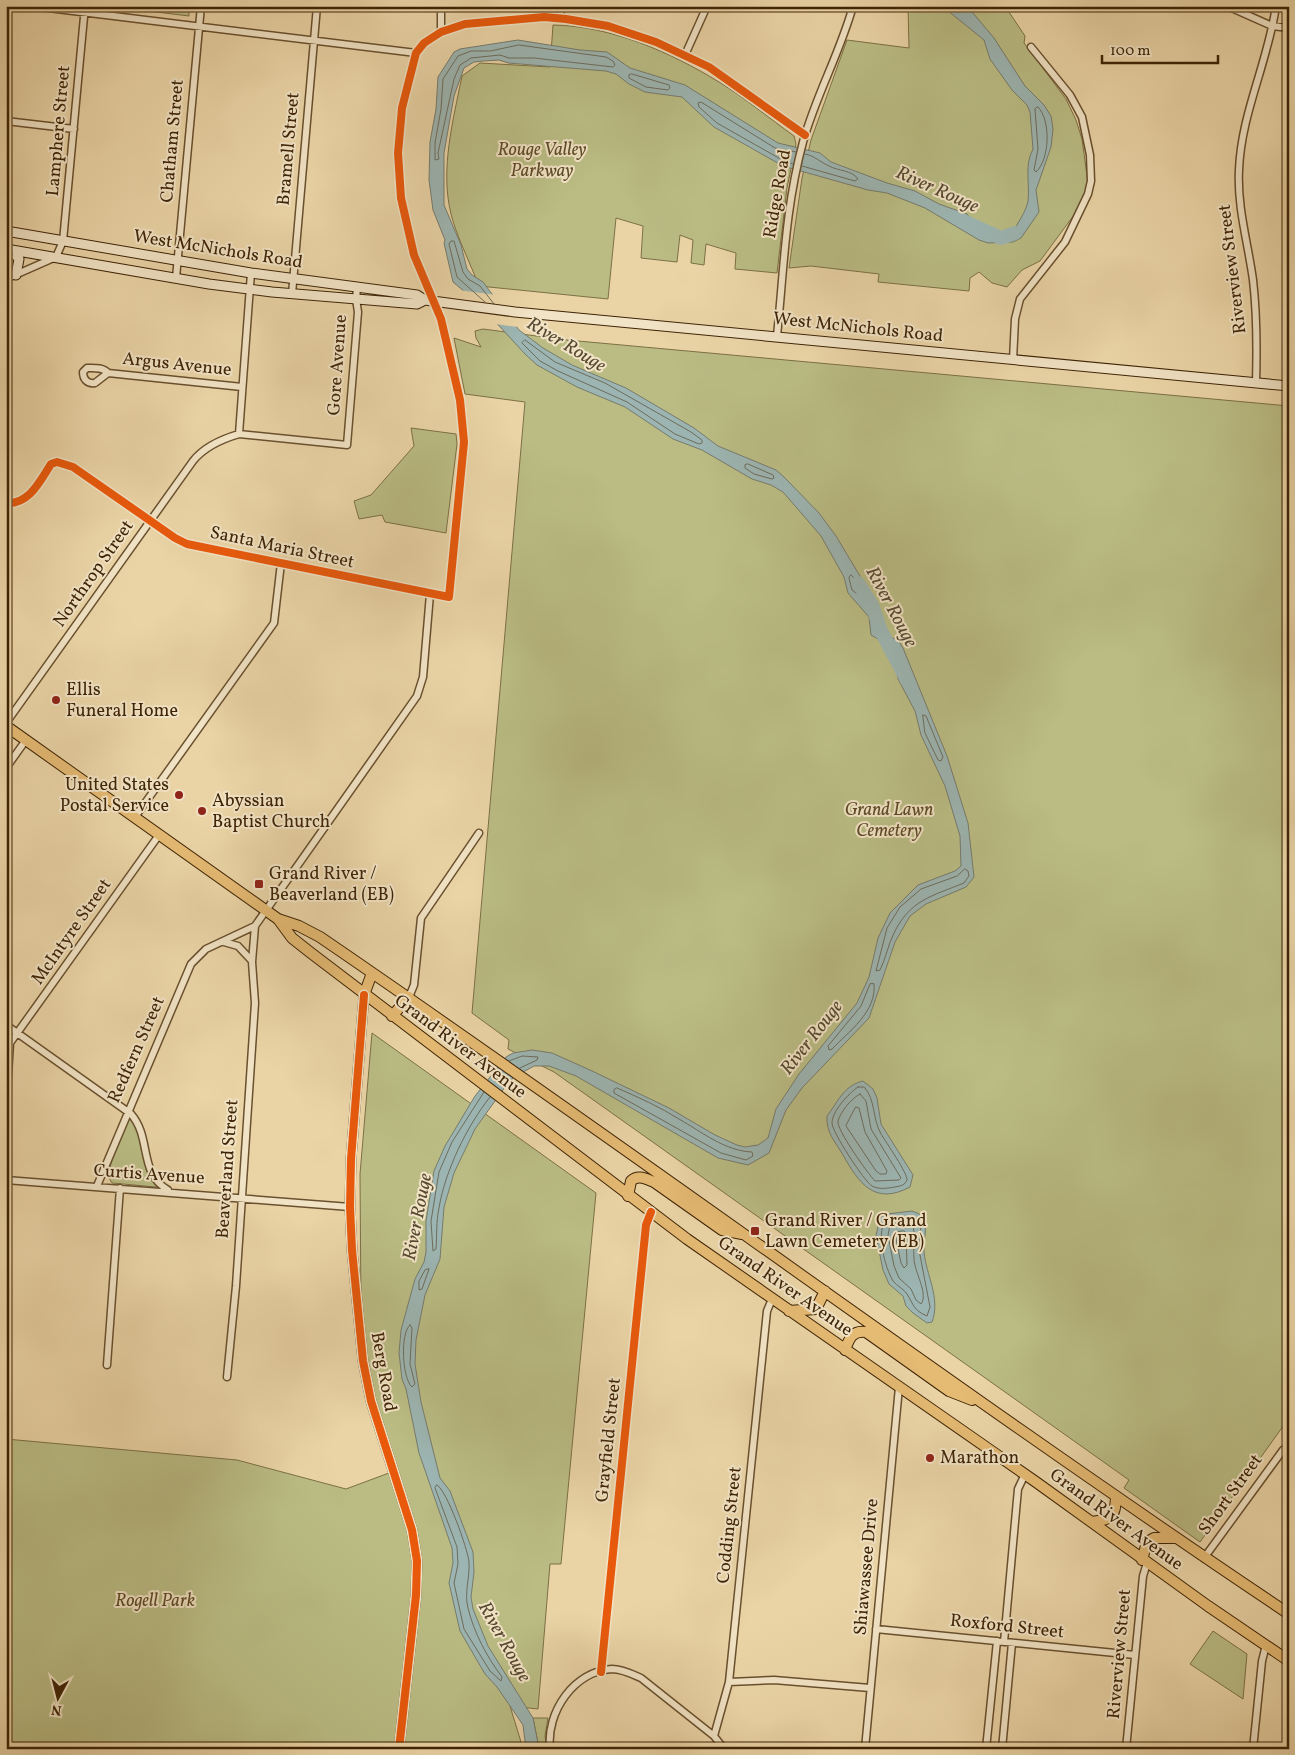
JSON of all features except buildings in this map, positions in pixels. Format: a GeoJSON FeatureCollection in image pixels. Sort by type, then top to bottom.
{"type":"FeatureCollection","features":[{"type":"Feature","properties":{"kind":"main road","name":"West McNichols Road"},"geometry":{"type":"LineString","coordinates":[[6,230],[178,262],[417,295],[429,301],[515,312],[1289,386]]}},
{"type":"Feature","properties":{"kind":"main road","name":"West McNichols Road"},"geometry":{"type":"LineString","coordinates":[[9,250],[250,289],[356,300],[417,304],[429,301]]}},
{"type":"Feature","properties":{"kind":"main road"},"geometry":{"type":"LineString","coordinates":[[9,250],[19,259],[16,275]]}},
{"type":"Feature","properties":{"kind":"main road","name":"Grand River Avenue"},"geometry":{"type":"LineString","coordinates":[[6,725],[265,910],[278,920],[292,938],[364,995],[628,1196],[789,1311],[1025,1474],[1144,1562],[1289,1661]]}},
{"type":"Feature","properties":{"kind":"main road","name":"Grand River Avenue"},"geometry":{"type":"LineString","coordinates":[[278,920],[299,926],[320,937],[409,997],[1116,1497],[1289,1614]]}},
{"type":"Feature","properties":{"kind":"main road"},"geometry":{"type":"LineString","coordinates":[[364,995],[372,973]]}},
{"type":"Feature","properties":{"kind":"main road","name":"Berg Road"},"geometry":{"type":"LineString","coordinates":[[364,995],[353,1122],[350,1207],[363,1361],[376,1418],[412,1530],[417,1561],[416,1595],[398,1749]]}},
{"type":"Feature","properties":{"kind":"main road"},"geometry":{"type":"LineString","coordinates":[[392,1016],[409,997]]}},
{"type":"Feature","properties":{"kind":"main road"},"geometry":{"type":"LineString","coordinates":[[628,1196],[631,1181],[637,1177],[644,1178],[654,1182],[722,1230],[748,1236]]}},
{"type":"Feature","properties":{"kind":"main road"},"geometry":{"type":"LineString","coordinates":[[789,1311],[816,1309],[825,1291]]}},
{"type":"Feature","properties":{"kind":"main road"},"geometry":{"type":"LineString","coordinates":[[845,1350],[851,1335],[859,1331],[866,1332],[949,1391],[987,1405]]}},
{"type":"Feature","properties":{"kind":"main road"},"geometry":{"type":"LineString","coordinates":[[1092,1522],[1111,1518],[1114,1514],[1116,1497]]}},
{"type":"Feature","properties":{"kind":"main road"},"geometry":{"type":"LineString","coordinates":[[1144,1562],[1147,1542],[1154,1538],[1176,1538]]}},
{"type":"Feature","properties":{"kind":"street"},"geometry":{"type":"LineString","coordinates":[[32,6],[85,10],[199,27],[416,53]]}},
{"type":"Feature","properties":{"kind":"street","name":"Chatham Street"},"geometry":{"type":"LineString","coordinates":[[176,278],[200,6]]}},
{"type":"Feature","properties":{"kind":"street","name":"Bramell Street"},"geometry":{"type":"LineString","coordinates":[[292,294],[317,6]]}},
{"type":"Feature","properties":{"kind":"street"},"geometry":{"type":"LineString","coordinates":[[441,6],[442,32]]}},
{"type":"Feature","properties":{"kind":"street"},"geometry":{"type":"LineString","coordinates":[[560,18],[561,6]]}},
{"type":"Feature","properties":{"kind":"street"},"geometry":{"type":"LineString","coordinates":[[685,55],[706,6]]}},
{"type":"Feature","properties":{"kind":"street","name":"Ridge Road"},"geometry":{"type":"LineString","coordinates":[[777,336],[784,238],[794,178],[805,137],[842,41],[852,6]]}},
{"type":"Feature","properties":{"kind":"street"},"geometry":{"type":"LineString","coordinates":[[1227,6],[1272,26],[1289,28]]}},
{"type":"Feature","properties":{"kind":"street","name":"Riverview Street"},"geometry":{"type":"LineString","coordinates":[[1256,383],[1256,305],[1240,207],[1239,167],[1247,120],[1269,46],[1276,6]]}},
{"type":"Feature","properties":{"kind":"street","name":"Lamphere Street"},"geometry":{"type":"LineString","coordinates":[[56,257],[63,241],[85,10]]}},
{"type":"Feature","properties":{"kind":"street"},"geometry":{"type":"LineString","coordinates":[[429,301],[414,255],[401,198],[398,153],[401,115],[416,53],[424,43],[442,32],[466,24],[544,17],[592,23],[630,32],[685,55],[715,71],[805,137]]}},
{"type":"Feature","properties":{"kind":"street"},"geometry":{"type":"LineString","coordinates":[[1013,360],[1015,319],[1020,299],[1064,242],[1088,194],[1091,180],[1090,155],[1082,117],[1070,94],[1031,47]]}},
{"type":"Feature","properties":{"kind":"street"},"geometry":{"type":"LineString","coordinates":[[6,121],[74,129]]}},
{"type":"Feature","properties":{"kind":"street"},"geometry":{"type":"LineString","coordinates":[[6,279],[56,257]]}},
{"type":"Feature","properties":{"kind":"street"},"geometry":{"type":"LineString","coordinates":[[239,434],[251,273]]}},
{"type":"Feature","properties":{"kind":"street","name":"Gore Avenue"},"geometry":{"type":"LineString","coordinates":[[239,434],[348,445],[358,312],[357,288]]}},
{"type":"Feature","properties":{"kind":"street","name":"Santa Maria Street"},"geometry":{"type":"LineString","coordinates":[[6,503],[14,504],[26,499],[51,464],[57,462],[73,467],[187,544],[449,597],[464,442],[463,420],[441,320],[429,301]]}},
{"type":"Feature","properties":{"kind":"street","name":"Argus Avenue"},"geometry":{"type":"LineString","coordinates":[[108,373],[242,387]]}},
{"type":"Feature","properties":{"kind":"street","name":"Northrop Street"},"geometry":{"type":"LineString","coordinates":[[6,725],[197,456],[207,448],[239,434]]}},
{"type":"Feature","properties":{"kind":"street"},"geometry":{"type":"LineString","coordinates":[[135,817],[274,623],[277,614],[281,563]]}},
{"type":"Feature","properties":{"kind":"street","name":"Beaverland Street"},"geometry":{"type":"LineString","coordinates":[[227,1377],[255,1003],[252,962],[255,926],[417,696],[423,677],[430,594]]}},
{"type":"Feature","properties":{"kind":"street"},"geometry":{"type":"LineString","coordinates":[[6,768],[26,740]]}},
{"type":"Feature","properties":{"kind":"street"},"geometry":{"type":"LineString","coordinates":[[409,997],[414,985],[421,918],[479,833]]}},
{"type":"Feature","properties":{"kind":"street","name":"McIntyre Street"},"geometry":{"type":"LineString","coordinates":[[6,1108],[10,1043],[160,835]]}},
{"type":"Feature","properties":{"kind":"street"},"geometry":{"type":"LineString","coordinates":[[224,942],[255,926]]}},
{"type":"Feature","properties":{"kind":"street"},"geometry":{"type":"LineString","coordinates":[[224,942],[238,946],[252,962]]}},
{"type":"Feature","properties":{"kind":"street","name":"Redfern Street"},"geometry":{"type":"LineString","coordinates":[[97,1186],[127,1111],[191,964],[206,949],[224,942]]}},
{"type":"Feature","properties":{"kind":"street"},"geometry":{"type":"LineString","coordinates":[[6,1025],[134,1117],[141,1131],[150,1173],[159,1184],[171,1192]]}},
{"type":"Feature","properties":{"kind":"street","name":"Curtis Avenue"},"geometry":{"type":"LineString","coordinates":[[6,1180],[350,1207]]}},
{"type":"Feature","properties":{"kind":"street"},"geometry":{"type":"LineString","coordinates":[[107,1365],[120,1188]]}},
{"type":"Feature","properties":{"kind":"street","name":"Grayfield Street"},"geometry":{"type":"LineString","coordinates":[[601,1672],[646,1225],[651,1212]]}},
{"type":"Feature","properties":{"kind":"street","name":"Codding Street"},"geometry":{"type":"LineString","coordinates":[[714,1736],[729,1682],[767,1311],[772,1299]]}},
{"type":"Feature","properties":{"kind":"street","name":"Shiawassee Drive"},"geometry":{"type":"LineString","coordinates":[[865,1749],[899,1387]]}},
{"type":"Feature","properties":{"kind":"street","name":"Short Street"},"geometry":{"type":"LineString","coordinates":[[1204,1558],[1283,1450]]}},
{"type":"Feature","properties":{"kind":"street"},"geometry":{"type":"LineString","coordinates":[[986,1749],[1018,1489],[1025,1474]]}},
{"type":"Feature","properties":{"kind":"street","name":"Riverview Street"},"geometry":{"type":"LineString","coordinates":[[1126,1749],[1144,1562]]}},
{"type":"Feature","properties":{"kind":"street","name":"Roxford Street"},"geometry":{"type":"LineString","coordinates":[[876,1629],[1135,1655]]}},
{"type":"Feature","properties":{"kind":"street"},"geometry":{"type":"LineString","coordinates":[[1002,1749],[1012,1643]]}},
{"type":"Feature","properties":{"kind":"street"},"geometry":{"type":"LineString","coordinates":[[1253,1749],[1262,1661],[1266,1645]]}},
{"type":"Feature","properties":{"kind":"street"},"geometry":{"type":"LineString","coordinates":[[550,1749],[553,1722],[562,1700],[580,1681],[601,1672],[620,1670],[641,1678],[714,1736],[724,1749]]}},
{"type":"Feature","properties":{"kind":"street"},"geometry":{"type":"LineString","coordinates":[[729,1682],[774,1680],[870,1688]]}},
{"type":"Feature","properties":{"kind":"green space"},"geometry":{"type":"Polygon","coordinates":[[[148,6],[189,6],[189,16],[148,11],[148,6]]]}},
{"type":"Feature","properties":{"kind":"green space"},"geometry":{"type":"Polygon","coordinates":[[[908,6],[1005,6],[1025,36],[1024,43],[1066,99],[1076,120],[1082,139],[1088,183],[1082,200],[1074,215],[1040,261],[1022,270],[1007,287],[992,283],[979,272],[970,278],[969,291],[878,282],[879,274],[811,266],[789,268],[802,178],[811,140],[847,40],[909,48],[908,6]]]}},
{"type":"Feature","properties":{"kind":"green space","name":"Rouge Valley Parkway"},"geometry":{"type":"Polygon","coordinates":[[[553,25],[597,30],[660,51],[719,82],[748,101],[794,136],[796,144],[787,188],[777,273],[735,269],[736,253],[706,244],[704,265],[691,263],[693,240],[680,235],[677,262],[641,258],[643,226],[616,218],[608,299],[479,286],[456,231],[448,197],[447,162],[462,76],[480,63],[550,67],[553,25]]]}},
{"type":"Feature","properties":{"kind":"green space","name":"Grand Lawn Cemetery"},"geometry":{"type":"Polygon","coordinates":[[[483,329],[567,340],[1289,406],[1289,1418],[1200,1542],[1124,1488],[1129,1480],[554,1072],[508,1049],[509,1040],[472,1013],[525,402],[465,394],[454,338],[481,347],[476,338],[475,331],[483,329]]]}},
{"type":"Feature","properties":{"kind":"green space"},"geometry":{"type":"Polygon","coordinates":[[[411,428],[456,434],[457,444],[446,533],[385,522],[382,515],[359,519],[354,501],[371,495],[414,446],[411,428]]]}},
{"type":"Feature","properties":{"kind":"green space","name":"Rogell Park"},"geometry":{"type":"Polygon","coordinates":[[[372,1033],[596,1193],[561,1564],[550,1564],[538,1709],[510,1706],[521,1742],[520,1749],[6,1749],[6,1439],[237,1460],[346,1489],[397,1470],[373,1399],[366,1360],[361,1309],[360,1174],[372,1033]]]}},
{"type":"Feature","properties":{"kind":"green space"},"geometry":{"type":"Polygon","coordinates":[[[127,1113],[132,1117],[159,1185],[156,1187],[112,1183],[109,1178],[109,1170],[127,1113]]]}},
{"type":"Feature","properties":{"kind":"green space"},"geometry":{"type":"Polygon","coordinates":[[[1213,1631],[1247,1654],[1243,1699],[1190,1664],[1213,1631]]]}},
{"type":"Feature","properties":{"kind":"green space"},"geometry":{"type":"Polygon","coordinates":[[[533,1718],[548,1718],[545,1736],[547,1749],[537,1749],[538,1743],[533,1718]]]}},
{"type":"Feature","properties":{"kind":"water"},"geometry":{"type":"Polygon","coordinates":[[[942,6],[967,6],[994,38],[1025,86],[1044,105],[1051,116],[1053,129],[1051,147],[1036,190],[1039,212],[1021,238],[1013,242],[988,243],[979,240],[925,208],[887,193],[868,190],[783,166],[714,127],[682,97],[645,92],[629,84],[616,74],[606,71],[508,63],[499,60],[474,62],[464,68],[454,96],[444,153],[444,205],[461,245],[467,269],[472,275],[483,282],[519,330],[543,348],[572,365],[626,388],[694,428],[718,446],[776,470],[819,513],[836,536],[863,581],[868,602],[876,612],[881,634],[898,640],[903,648],[947,756],[968,823],[974,877],[966,887],[926,904],[910,916],[895,942],[869,1018],[802,1088],[786,1110],[769,1153],[748,1165],[718,1158],[576,1076],[549,1066],[534,1066],[514,1077],[475,1129],[454,1173],[444,1207],[440,1259],[425,1295],[416,1340],[415,1364],[421,1402],[440,1478],[450,1491],[473,1552],[474,1572],[471,1597],[473,1609],[488,1646],[533,1718],[538,1743],[537,1749],[526,1749],[523,1725],[497,1687],[485,1674],[460,1631],[449,1583],[453,1563],[452,1548],[419,1453],[406,1389],[402,1379],[399,1353],[401,1330],[415,1279],[424,1262],[426,1252],[426,1221],[434,1171],[445,1146],[475,1096],[506,1057],[513,1053],[532,1050],[552,1053],[590,1070],[669,1108],[715,1135],[737,1145],[745,1147],[758,1145],[768,1138],[776,1109],[799,1074],[857,1003],[869,977],[878,938],[890,913],[918,885],[955,871],[961,866],[960,836],[945,786],[921,735],[915,711],[898,679],[897,674],[902,662],[899,655],[893,647],[871,635],[869,617],[848,593],[844,577],[821,536],[783,492],[771,485],[752,479],[702,450],[673,439],[625,407],[577,387],[537,365],[479,304],[453,282],[444,243],[445,240],[433,210],[429,180],[430,142],[436,109],[438,77],[454,52],[460,49],[518,40],[580,50],[607,52],[630,68],[685,85],[778,143],[820,153],[831,162],[887,183],[915,191],[939,204],[967,214],[975,230],[981,235],[989,238],[1003,237],[1012,233],[1028,201],[1028,168],[1033,149],[1030,112],[1027,105],[1012,90],[990,59],[984,40],[942,6]]]}},
{"type":"Feature","properties":{"kind":"water"},"geometry":{"type":"Polygon","coordinates":[[[863,1081],[873,1089],[877,1098],[881,1124],[913,1175],[910,1187],[897,1192],[877,1193],[869,1189],[855,1174],[834,1141],[828,1127],[827,1116],[842,1095],[856,1083],[863,1081]]]}},
{"type":"Feature","properties":{"kind":"water"},"geometry":{"type":"Polygon","coordinates":[[[912,1211],[924,1216],[925,1221],[925,1261],[935,1304],[932,1322],[927,1323],[906,1306],[903,1296],[889,1284],[883,1270],[876,1236],[880,1217],[887,1214],[912,1211]]]}},
{"type":"Feature","properties":{"kind":"pier"},"geometry":{"type":"Polygon","coordinates":[[[458,290],[497,295],[519,327],[495,324],[478,306],[458,290]]]}},
{"type":"Feature","properties":{"kind":"waterway","name":"River Rouge"},"geometry":{"type":"LineString","coordinates":[[957,218],[1001,238],[1015,233]]}},
{"type":"Feature","properties":{"kind":"waterway","name":"River Rouge"},"geometry":{"type":"LineString","coordinates":[[858,583],[872,605],[881,631],[908,682]]}},
{"type":"Feature","properties":{"kind":"cycle path"},"geometry":{"type":"LineString","coordinates":[[6,503],[14,503],[27,496],[33,491],[51,464],[57,462],[73,467],[175,538],[187,544],[449,597],[464,442],[460,400],[441,319],[414,255],[401,198],[398,153],[402,108],[416,53],[424,43],[441,32],[465,24],[544,17],[608,26],[656,42],[709,67],[805,135]]}},
{"type":"Feature","properties":{"kind":"cycle path"},"geometry":{"type":"LineString","coordinates":[[364,995],[351,1159],[350,1207],[352,1250],[363,1361],[371,1401],[412,1530],[417,1561],[416,1595],[399,1749]]}},
{"type":"Feature","properties":{"kind":"cycle path"},"geometry":{"type":"LineString","coordinates":[[601,1672],[646,1225],[651,1212]]}},
{"type":"Feature","properties":{"kind":"place","name":"Ellis Funeral Home"},"geometry":{"type":"Point","coordinates":[56,700]}},
{"type":"Feature","properties":{"kind":"place","name":"United States Postal Service"},"geometry":{"type":"Point","coordinates":[179,795]}},
{"type":"Feature","properties":{"kind":"place","name":"Abyssian Baptist Church"},"geometry":{"type":"Point","coordinates":[202,811]}},
{"type":"Feature","properties":{"kind":"place","name":"Grand River / Beaverland (EB)"},"geometry":{"type":"Point","coordinates":[259,884]}},
{"type":"Feature","properties":{"kind":"place","name":"Grand River / Grand Lawn Cemetery (EB)"},"geometry":{"type":"Point","coordinates":[755,1231]}},
{"type":"Feature","properties":{"kind":"place","name":"Marathon"},"geometry":{"type":"Point","coordinates":[930,1458]}}]}
